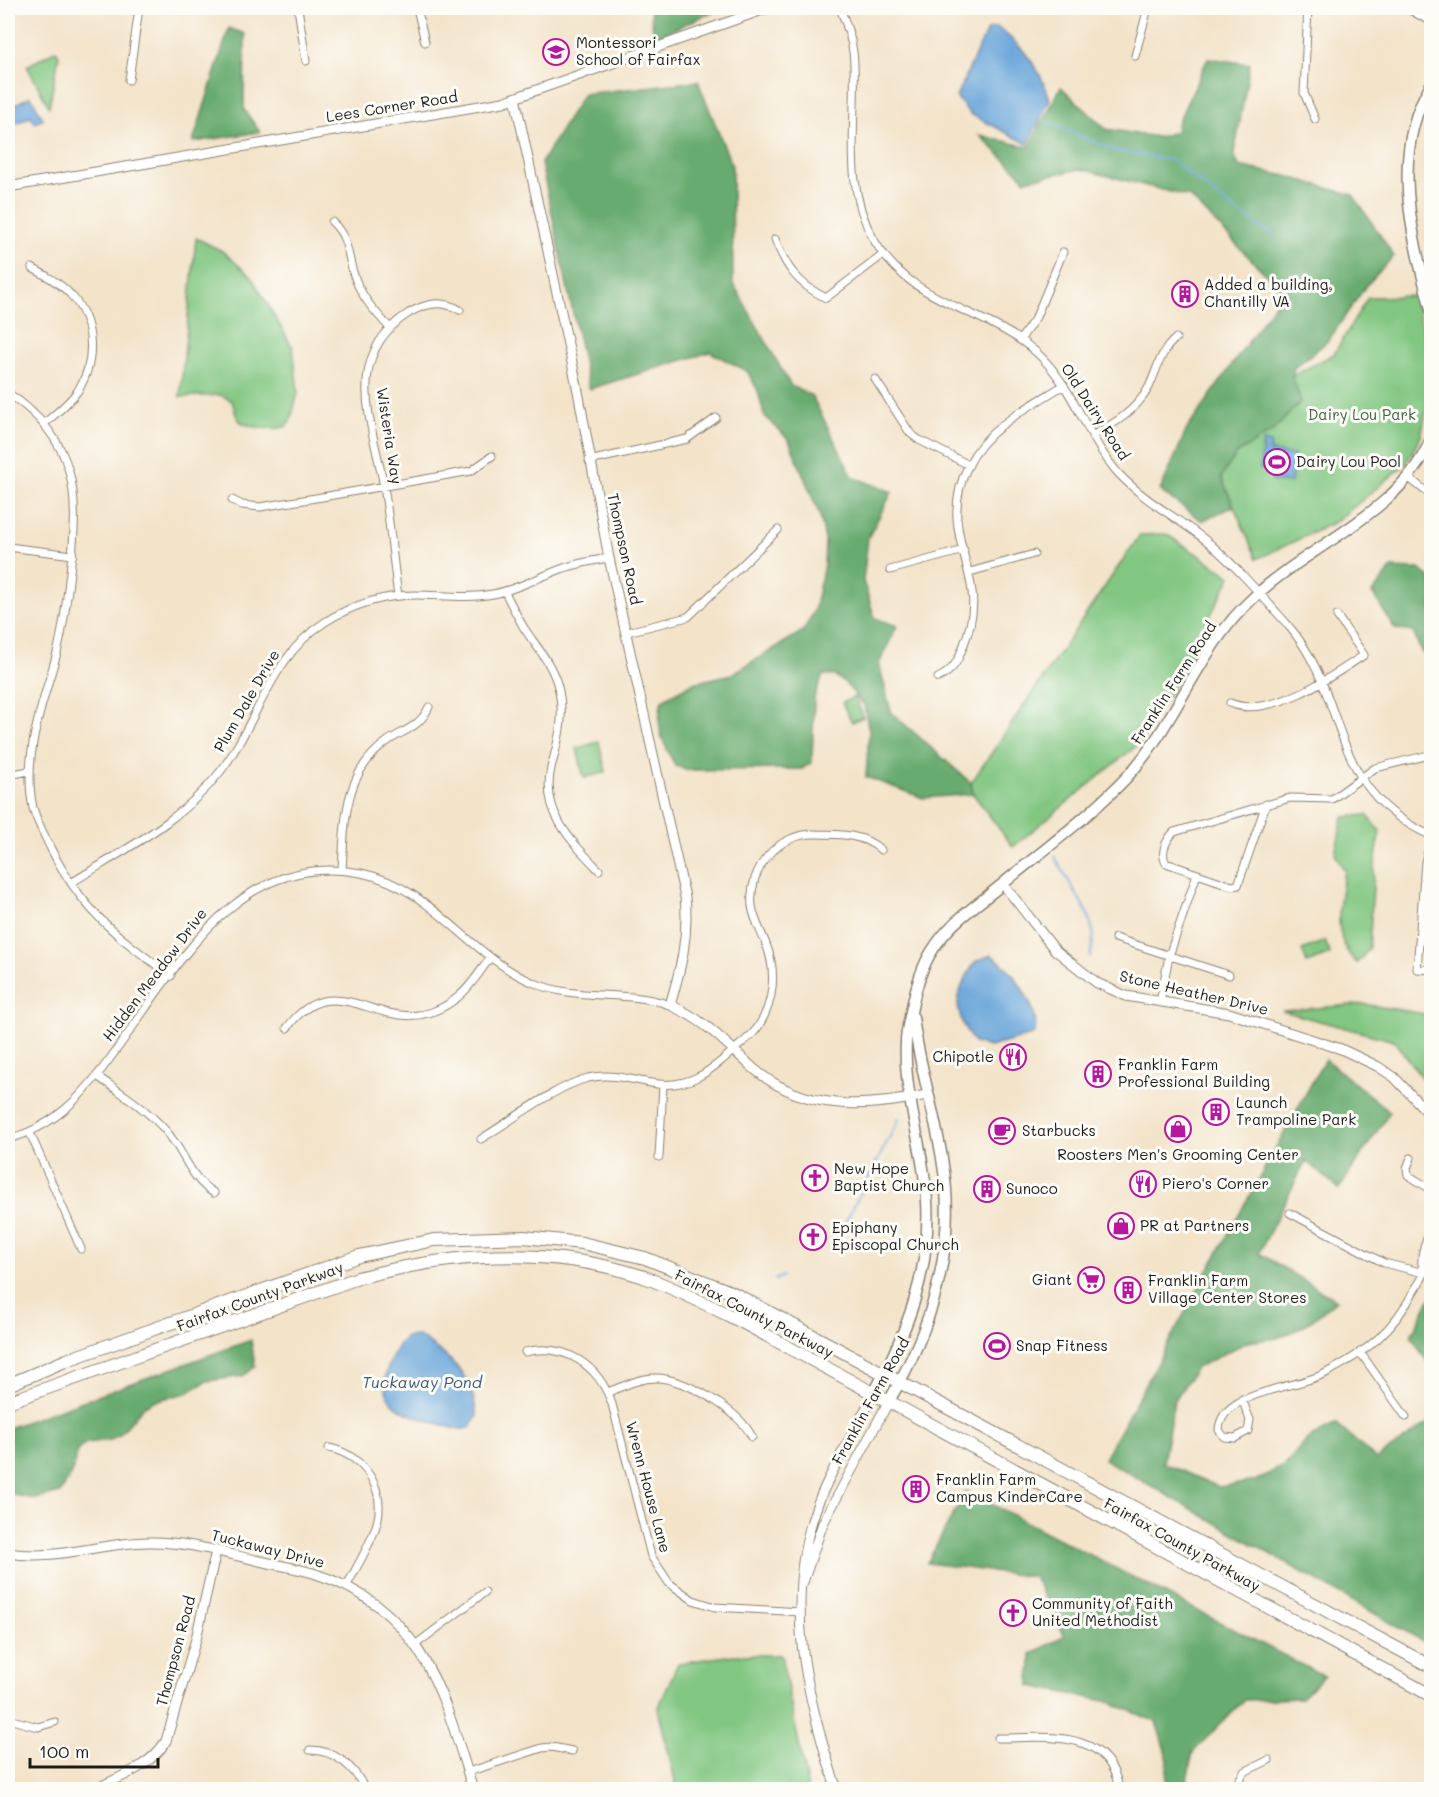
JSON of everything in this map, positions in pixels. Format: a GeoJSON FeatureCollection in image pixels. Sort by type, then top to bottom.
{"type":"FeatureCollection","features":[{"type":"Feature","properties":{"kind":"highway","name":"Fairfax County Parkway"},"geometry":{"type":"LineString","coordinates":[[8,1384],[67,1360],[359,1256],[434,1240],[489,1236],[571,1242],[645,1258],[733,1293],[899,1384],[1123,1500],[1431,1667]]}},
{"type":"Feature","properties":{"kind":"highway","name":"Fairfax County Parkway"},"geometry":{"type":"LineString","coordinates":[[8,1402],[358,1278],[437,1261],[517,1256],[605,1266],[666,1285],[740,1321],[1431,1696]]}},
{"type":"Feature","properties":{"kind":"main road"},"geometry":{"type":"LineString","coordinates":[[1431,83],[1420,107],[1411,137],[1408,171],[1416,253],[1431,313]]}},
{"type":"Feature","properties":{"kind":"main road","name":"Franklin Farm Road"},"geometry":{"type":"LineString","coordinates":[[874,1393],[909,1322],[926,1249],[926,1185],[910,1099],[906,1041],[922,969],[939,940],[954,922],[1100,803],[1140,762],[1168,723],[1203,661],[1237,615],[1258,593],[1290,566],[1385,502],[1409,478],[1431,437]]}},
{"type":"Feature","properties":{"kind":"main road","name":"Franklin Farm Road"},"geometry":{"type":"LineString","coordinates":[[888,1401],[922,1339],[931,1311],[946,1236],[948,1211],[944,1172],[912,1010]]}},
{"type":"Feature","properties":{"kind":"street"},"geometry":{"type":"LineString","coordinates":[[129,80],[139,8]]}},
{"type":"Feature","properties":{"kind":"street"},"geometry":{"type":"LineString","coordinates":[[298,8],[306,61]]}},
{"type":"Feature","properties":{"kind":"street"},"geometry":{"type":"LineString","coordinates":[[417,8],[425,42]]}},
{"type":"Feature","properties":{"kind":"street","name":"Lees Corner Road"},"geometry":{"type":"LineString","coordinates":[[8,187],[463,111],[515,99],[768,8]]}},
{"type":"Feature","properties":{"kind":"street","name":"Old Dairy Road"},"geometry":{"type":"LineString","coordinates":[[840,8],[849,33],[854,64],[851,157],[855,191],[864,218],[884,254],[920,288],[1020,340],[1044,360],[1064,385],[1107,459],[1129,485],[1209,543],[1296,636],[1324,682],[1345,750],[1360,778],[1374,795],[1401,820],[1431,837]]}},
{"type":"Feature","properties":{"kind":"street"},"geometry":{"type":"LineString","coordinates":[[1135,56],[1148,8]]}},
{"type":"Feature","properties":{"kind":"street"},"geometry":{"type":"LineString","coordinates":[[1308,8],[1304,93],[1315,119]]}},
{"type":"Feature","properties":{"kind":"street"},"geometry":{"type":"LineString","coordinates":[[1406,8],[1431,22]]}},
{"type":"Feature","properties":{"kind":"street","name":"Thompson Road"},"geometry":{"type":"LineString","coordinates":[[515,99],[577,386],[609,558],[686,908],[685,950],[670,1005]]}},
{"type":"Feature","properties":{"kind":"street"},"geometry":{"type":"LineString","coordinates":[[332,222],[346,242],[352,270],[361,292],[390,328]]}},
{"type":"Feature","properties":{"kind":"street"},"geometry":{"type":"LineString","coordinates":[[775,239],[792,274],[809,289],[826,298],[884,254]]}},
{"type":"Feature","properties":{"kind":"street"},"geometry":{"type":"LineString","coordinates":[[1020,340],[1036,317],[1063,252]]}},
{"type":"Feature","properties":{"kind":"street"},"geometry":{"type":"LineString","coordinates":[[32,268],[70,294],[83,312],[91,341],[89,366],[78,390],[44,424]]}},
{"type":"Feature","properties":{"kind":"street","name":"Wisteria Way"},"geometry":{"type":"LineString","coordinates":[[398,596],[384,487],[366,387],[373,353],[390,328],[411,312],[426,305],[445,303],[460,310]]}},
{"type":"Feature","properties":{"kind":"street"},"geometry":{"type":"LineString","coordinates":[[1092,435],[1117,422],[1137,404],[1149,386],[1161,353],[1176,338]]}},
{"type":"Feature","properties":{"kind":"street"},"geometry":{"type":"LineString","coordinates":[[875,378],[910,433],[919,440],[969,465]]}},
{"type":"Feature","properties":{"kind":"street"},"geometry":{"type":"LineString","coordinates":[[938,678],[957,662],[969,632],[974,601],[970,572],[959,531],[957,503],[969,465],[977,450],[999,427],[1064,385]]}},
{"type":"Feature","properties":{"kind":"street"},"geometry":{"type":"LineString","coordinates":[[8,393],[44,424],[62,453],[73,485],[76,521],[61,635],[36,727],[29,771],[34,810],[53,852],[90,910],[105,925],[171,976]]}},
{"type":"Feature","properties":{"kind":"street"},"geometry":{"type":"LineString","coordinates":[[590,461],[687,439],[716,418]]}},
{"type":"Feature","properties":{"kind":"street"},"geometry":{"type":"LineString","coordinates":[[232,500],[242,505],[261,507],[384,487],[471,471],[492,456]]}},
{"type":"Feature","properties":{"kind":"street"},"geometry":{"type":"LineString","coordinates":[[1409,478],[1431,496]]}},
{"type":"Feature","properties":{"kind":"street"},"geometry":{"type":"LineString","coordinates":[[627,632],[688,617],[778,530]]}},
{"type":"Feature","properties":{"kind":"street"},"geometry":{"type":"LineString","coordinates":[[8,547],[73,555]]}},
{"type":"Feature","properties":{"kind":"street"},"geometry":{"type":"LineString","coordinates":[[890,570],[964,550]]}},
{"type":"Feature","properties":{"kind":"street"},"geometry":{"type":"LineString","coordinates":[[970,572],[1034,555]]}},
{"type":"Feature","properties":{"kind":"street","name":"Plum Dale Drive"},"geometry":{"type":"LineString","coordinates":[[71,883],[174,817],[202,793],[239,745],[282,663],[304,638],[323,623],[354,607],[398,596],[470,597],[505,592],[558,570],[609,558]]}},
{"type":"Feature","properties":{"kind":"street"},"geometry":{"type":"LineString","coordinates":[[505,592],[525,629],[548,662],[558,688],[561,732],[549,784],[555,814],[568,838],[599,870]]}},
{"type":"Feature","properties":{"kind":"street"},"geometry":{"type":"LineString","coordinates":[[1230,702],[1238,706],[1261,705],[1324,682],[1364,655],[1337,616]]}},
{"type":"Feature","properties":{"kind":"street"},"geometry":{"type":"LineString","coordinates":[[342,870],[346,809],[360,769],[379,748],[419,723],[429,707]]}},
{"type":"Feature","properties":{"kind":"street"},"geometry":{"type":"LineString","coordinates":[[1266,804],[1238,885],[1166,863],[1165,848],[1174,832],[1266,804],[1290,798],[1332,799],[1360,778],[1385,764],[1429,755],[1431,770]]}},
{"type":"Feature","properties":{"kind":"street"},"geometry":{"type":"LineString","coordinates":[[8,775],[29,771]]}},
{"type":"Feature","properties":{"kind":"street"},"geometry":{"type":"LineString","coordinates":[[481,1139],[566,1087],[588,1078],[613,1075],[663,1085],[682,1083],[701,1077],[736,1049],[762,1021],[772,986],[770,956],[752,907],[753,883],[764,859],[773,850],[793,838],[816,834],[858,837],[881,850]]}},
{"type":"Feature","properties":{"kind":"street"},"geometry":{"type":"LineString","coordinates":[[1431,837],[1425,862],[1417,969],[1431,970]]}},
{"type":"Feature","properties":{"kind":"street","name":"Hidden Meadow Drive"},"geometry":{"type":"LineString","coordinates":[[8,1139],[30,1133],[67,1109],[97,1076],[214,920],[240,898],[285,877],[315,871],[342,870],[380,878],[412,893],[490,958],[524,979],[552,990],[589,995],[630,996],[670,1005],[698,1019],[736,1049],[752,1066],[777,1084],[811,1099],[850,1105],[927,1095]]}},
{"type":"Feature","properties":{"kind":"street"},"geometry":{"type":"LineString","coordinates":[[1160,1002],[1169,956],[1197,874]]}},
{"type":"Feature","properties":{"kind":"street","name":"Stone Heather Drive"},"geometry":{"type":"LineString","coordinates":[[1003,884],[1048,942],[1075,968],[1115,992],[1229,1013],[1360,1057],[1394,1077],[1410,1091],[1431,1117]]}},
{"type":"Feature","properties":{"kind":"street"},"geometry":{"type":"LineString","coordinates":[[1115,938],[1229,975]]}},
{"type":"Feature","properties":{"kind":"street"},"geometry":{"type":"LineString","coordinates":[[287,1028],[310,1005],[333,999],[356,1002],[375,1011],[400,1016],[437,1010],[459,996],[490,958]]}},
{"type":"Feature","properties":{"kind":"street"},"geometry":{"type":"LineString","coordinates":[[97,1076],[160,1124],[175,1142],[194,1175],[214,1193]]}},
{"type":"Feature","properties":{"kind":"street"},"geometry":{"type":"LineString","coordinates":[[659,1157],[663,1085]]}},
{"type":"Feature","properties":{"kind":"street"},"geometry":{"type":"LineString","coordinates":[[30,1133],[81,1249]]}},
{"type":"Feature","properties":{"kind":"street"},"geometry":{"type":"LineString","coordinates":[[1411,1158],[1407,1168],[1408,1175],[1431,1190]]}},
{"type":"Feature","properties":{"kind":"street"},"geometry":{"type":"LineString","coordinates":[[1290,1213],[1384,1263],[1424,1273]]}},
{"type":"Feature","properties":{"kind":"street"},"geometry":{"type":"LineString","coordinates":[[1242,1399],[1250,1420],[1248,1431],[1235,1438],[1224,1437],[1219,1430],[1222,1417],[1242,1399],[1317,1378],[1360,1352],[1393,1326],[1424,1273],[1422,1256],[1431,1229]]}},
{"type":"Feature","properties":{"kind":"street","name":"Wrenn House Lane"},"geometry":{"type":"LineString","coordinates":[[525,1352],[544,1349],[577,1359],[597,1373],[608,1392],[651,1556],[669,1583],[693,1600],[715,1607],[801,1612]]}},
{"type":"Feature","properties":{"kind":"street"},"geometry":{"type":"LineString","coordinates":[[1360,1352],[1406,1417]]}},
{"type":"Feature","properties":{"kind":"street"},"geometry":{"type":"LineString","coordinates":[[608,1392],[647,1378],[670,1379],[735,1413],[752,1437]]}},
{"type":"Feature","properties":{"kind":"street","name":"Franklin Farm Road"},"geometry":{"type":"LineString","coordinates":[[837,1790],[807,1692],[803,1667],[802,1557],[817,1506],[874,1393]]}},
{"type":"Feature","properties":{"kind":"street","name":"Franklin Farm Road"},"geometry":{"type":"LineString","coordinates":[[801,1587],[823,1523],[888,1401]]}},
{"type":"Feature","properties":{"kind":"street"},"geometry":{"type":"LineString","coordinates":[[328,1448],[345,1453],[364,1466],[378,1498],[375,1529],[346,1587]]}},
{"type":"Feature","properties":{"kind":"street","name":"Tuckaway Drive"},"geometry":{"type":"LineString","coordinates":[[9,1553],[58,1555],[149,1542],[216,1551],[306,1571],[346,1587],[381,1610],[415,1645],[439,1684],[473,1790]]}},
{"type":"Feature","properties":{"kind":"street","name":"Thompson Road"},"geometry":{"type":"LineString","coordinates":[[93,1790],[143,1766],[156,1755],[166,1741],[196,1639],[216,1551]]}},
{"type":"Feature","properties":{"kind":"street"},"geometry":{"type":"LineString","coordinates":[[8,1566],[9,1553]]}},
{"type":"Feature","properties":{"kind":"street"},"geometry":{"type":"LineString","coordinates":[[415,1645],[485,1592]]}},
{"type":"Feature","properties":{"kind":"street"},"geometry":{"type":"LineString","coordinates":[[8,1719],[38,1727],[55,1722]]}},
{"type":"Feature","properties":{"kind":"street"},"geometry":{"type":"LineString","coordinates":[[998,1738],[1066,1738],[1086,1744],[1105,1758],[1116,1778],[1119,1790]]}},
{"type":"Feature","properties":{"kind":"street"},"geometry":{"type":"LineString","coordinates":[[468,1772],[542,1749],[552,1747],[572,1751]]}},
{"type":"Feature","properties":{"kind":"street"},"geometry":{"type":"LineString","coordinates":[[310,1750],[323,1751],[341,1759],[351,1768],[365,1790]]}},
{"type":"Feature","properties":{"kind":"street"},"geometry":{"type":"LineString","coordinates":[[1233,1790],[1244,1772],[1269,1760]]}},
{"type":"Feature","properties":{"kind":"green space"},"geometry":{"type":"Polygon","coordinates":[[[650,8],[722,8],[654,38],[650,8]]]}},
{"type":"Feature","properties":{"kind":"green space"},"geometry":{"type":"Polygon","coordinates":[[[229,28],[245,34],[244,109],[260,132],[193,142],[229,28]]]}},
{"type":"Feature","properties":{"kind":"green space"},"geometry":{"type":"Polygon","coordinates":[[[56,50],[59,56],[49,107],[27,66],[56,50]]]}},
{"type":"Feature","properties":{"kind":"green space"},"geometry":{"type":"Polygon","coordinates":[[[1208,58],[1250,64],[1234,155],[1239,166],[1286,176],[1353,195],[1394,256],[1365,287],[1328,341],[1294,368],[1292,376],[1301,401],[1273,431],[1237,453],[1221,477],[1234,506],[1202,521],[1160,491],[1187,429],[1283,292],[1190,197],[1081,169],[1026,180],[979,135],[1029,147],[1061,87],[1106,129],[1158,137],[1176,132],[1177,124],[1208,58]]]}},
{"type":"Feature","properties":{"kind":"green space"},"geometry":{"type":"Polygon","coordinates":[[[698,81],[732,166],[733,283],[791,386],[812,396],[853,477],[892,492],[868,538],[863,581],[875,618],[897,626],[879,664],[891,712],[971,783],[973,794],[923,798],[866,777],[869,731],[864,705],[845,683],[835,676],[823,675],[814,698],[812,762],[802,769],[688,770],[675,766],[663,742],[659,719],[662,700],[693,683],[732,674],[803,631],[814,611],[824,565],[825,540],[820,516],[789,440],[764,415],[758,391],[747,371],[710,352],[589,389],[541,163],[583,94],[698,81]]]}},
{"type":"Feature","properties":{"kind":"green space"},"geometry":{"type":"Polygon","coordinates":[[[196,238],[222,251],[251,276],[293,348],[298,393],[290,422],[285,427],[260,428],[247,425],[238,419],[232,401],[221,395],[180,397],[196,238]]]}},
{"type":"Feature","properties":{"kind":"green space","name":"Dairy Lou Park"},"geometry":{"type":"Polygon","coordinates":[[[1415,296],[1431,366],[1431,389],[1421,437],[1405,465],[1335,522],[1257,559],[1221,477],[1237,453],[1273,431],[1292,376],[1334,354],[1368,297],[1415,296]]]}},
{"type":"Feature","properties":{"kind":"green space"},"geometry":{"type":"Polygon","coordinates":[[[1166,534],[1231,576],[1174,686],[1141,742],[1013,847],[973,794],[971,783],[1140,535],[1166,534]]]}},
{"type":"Feature","properties":{"kind":"green space"},"geometry":{"type":"Polygon","coordinates":[[[1392,568],[1419,569],[1431,579],[1431,664],[1421,651],[1413,632],[1395,629],[1372,593],[1392,568]]]}},
{"type":"Feature","properties":{"kind":"green space"},"geometry":{"type":"Polygon","coordinates":[[[855,696],[863,717],[852,722],[842,703],[855,696]]]}},
{"type":"Feature","properties":{"kind":"green space"},"geometry":{"type":"Polygon","coordinates":[[[599,742],[606,772],[584,778],[577,748],[599,742]]]}},
{"type":"Feature","properties":{"kind":"green space"},"geometry":{"type":"Polygon","coordinates":[[[1367,815],[1380,831],[1374,871],[1369,949],[1357,963],[1349,954],[1340,932],[1339,907],[1345,871],[1335,854],[1343,817],[1367,815]]]}},
{"type":"Feature","properties":{"kind":"green space"},"geometry":{"type":"Polygon","coordinates":[[[1325,941],[1330,954],[1307,963],[1302,950],[1325,941]]]}},
{"type":"Feature","properties":{"kind":"green space"},"geometry":{"type":"Polygon","coordinates":[[[1363,1004],[1431,1015],[1431,1090],[1394,1041],[1282,1011],[1363,1004]]]}},
{"type":"Feature","properties":{"kind":"green space"},"geometry":{"type":"Polygon","coordinates":[[[1325,1059],[1390,1112],[1339,1189],[1306,1161],[1259,1253],[1336,1300],[1313,1320],[1296,1330],[1277,1338],[1247,1342],[1196,1368],[1174,1401],[1163,1463],[1219,1487],[1255,1481],[1285,1465],[1307,1439],[1336,1424],[1376,1459],[1431,1421],[1431,1646],[1104,1459],[1325,1059]]]}},
{"type":"Feature","properties":{"kind":"green space"},"geometry":{"type":"Polygon","coordinates":[[[1431,1297],[1431,1368],[1411,1336],[1431,1297]]]}},
{"type":"Feature","properties":{"kind":"green space"},"geometry":{"type":"Polygon","coordinates":[[[251,1340],[255,1367],[243,1376],[207,1381],[187,1393],[153,1401],[143,1407],[120,1434],[110,1440],[86,1443],[78,1450],[72,1473],[60,1493],[36,1499],[8,1494],[8,1428],[251,1340]]]}},
{"type":"Feature","properties":{"kind":"green space"},"geometry":{"type":"Polygon","coordinates":[[[966,1491],[1324,1676],[1301,1698],[1244,1700],[1193,1752],[1185,1789],[1165,1789],[1168,1760],[1156,1722],[1110,1702],[1030,1686],[1031,1654],[1064,1636],[1034,1577],[927,1563],[966,1491]]]}},
{"type":"Feature","properties":{"kind":"green space"},"geometry":{"type":"Polygon","coordinates":[[[734,1655],[781,1655],[808,1789],[677,1789],[658,1709],[678,1663],[734,1655]]]}},
{"type":"Feature","properties":{"kind":"water"},"geometry":{"type":"Polygon","coordinates":[[[997,27],[1030,59],[1050,99],[1028,144],[970,114],[956,97],[987,30],[997,27]]]}},
{"type":"Feature","properties":{"kind":"water"},"geometry":{"type":"Polygon","coordinates":[[[31,96],[43,119],[35,123],[31,116],[9,127],[8,99],[10,98],[14,105],[31,96]]]}},
{"type":"Feature","properties":{"kind":"water","name":"Dairy Lou Pool"},"geometry":{"type":"Polygon","coordinates":[[[1263,442],[1271,443],[1270,452],[1294,455],[1291,483],[1272,481],[1274,470],[1260,469],[1263,442]]]}},
{"type":"Feature","properties":{"kind":"water"},"geometry":{"type":"Polygon","coordinates":[[[991,955],[1007,969],[1023,989],[1033,1012],[1035,1033],[990,1047],[974,1043],[961,1020],[958,1001],[963,983],[976,961],[991,955]]]}},
{"type":"Feature","properties":{"kind":"water","name":"Tuckaway Pond"},"geometry":{"type":"Polygon","coordinates":[[[419,1336],[450,1360],[465,1378],[477,1416],[471,1427],[455,1428],[415,1416],[405,1412],[389,1399],[385,1378],[394,1353],[406,1337],[419,1336]]]}},
{"type":"Feature","properties":{"kind":"waterway"},"geometry":{"type":"LineString","coordinates":[[964,8],[968,11]]}},
{"type":"Feature","properties":{"kind":"waterway"},"geometry":{"type":"LineString","coordinates":[[1047,122],[1116,151],[1172,160],[1237,212],[1276,236]]}},
{"type":"Feature","properties":{"kind":"waterway"},"geometry":{"type":"LineString","coordinates":[[1055,857],[1088,914],[1094,935],[1090,957]]}},
{"type":"Feature","properties":{"kind":"waterway"},"geometry":{"type":"LineString","coordinates":[[832,1248],[899,1119]]}},
{"type":"Feature","properties":{"kind":"waterway"},"geometry":{"type":"LineString","coordinates":[[775,1280],[783,1276]]}},
{"type":"Feature","properties":{"kind":"place","name":"Montessori School of Fairfax"},"geometry":{"type":"Point","coordinates":[556,52]}},
{"type":"Feature","properties":{"kind":"place","name":"Added a building, Chantilly VA"},"geometry":{"type":"Point","coordinates":[1185,294]}},
{"type":"Feature","properties":{"kind":"place","name":"Dairy Lou Pool"},"geometry":{"type":"Point","coordinates":[1277,462]}},
{"type":"Feature","properties":{"kind":"place","name":"Chipotle"},"geometry":{"type":"Point","coordinates":[1013,1057]}},
{"type":"Feature","properties":{"kind":"place","name":"Franklin Farm Professional Building"},"geometry":{"type":"Point","coordinates":[1098,1074]}},
{"type":"Feature","properties":{"kind":"place","name":"Launch Trampoline Park"},"geometry":{"type":"Point","coordinates":[1216,1112]}},
{"type":"Feature","properties":{"kind":"place","name":"Roosters Men's Grooming Center"},"geometry":{"type":"Point","coordinates":[1178,1129]}},
{"type":"Feature","properties":{"kind":"place","name":"Starbucks"},"geometry":{"type":"Point","coordinates":[1002,1131]}},
{"type":"Feature","properties":{"kind":"place","name":"New Hope Baptist Church"},"geometry":{"type":"Point","coordinates":[815,1178]}},
{"type":"Feature","properties":{"kind":"place","name":"Piero's Corner"},"geometry":{"type":"Point","coordinates":[1143,1184]}},
{"type":"Feature","properties":{"kind":"place","name":"Sunoco"},"geometry":{"type":"Point","coordinates":[987,1189]}},
{"type":"Feature","properties":{"kind":"place","name":"PR at Partners"},"geometry":{"type":"Point","coordinates":[1121,1226]}},
{"type":"Feature","properties":{"kind":"place","name":"Epiphany Episcopal Church"},"geometry":{"type":"Point","coordinates":[813,1237]}},
{"type":"Feature","properties":{"kind":"place","name":"Giant"},"geometry":{"type":"Point","coordinates":[1091,1280]}},
{"type":"Feature","properties":{"kind":"place","name":"Franklin Farm Village Center Stores"},"geometry":{"type":"Point","coordinates":[1128,1290]}},
{"type":"Feature","properties":{"kind":"place","name":"Snap Fitness"},"geometry":{"type":"Point","coordinates":[997,1346]}},
{"type":"Feature","properties":{"kind":"place","name":"Franklin Farm Campus KinderCare"},"geometry":{"type":"Point","coordinates":[916,1489]}},
{"type":"Feature","properties":{"kind":"place","name":"Community of Faith United Methodist"},"geometry":{"type":"Point","coordinates":[1013,1613]}}]}
